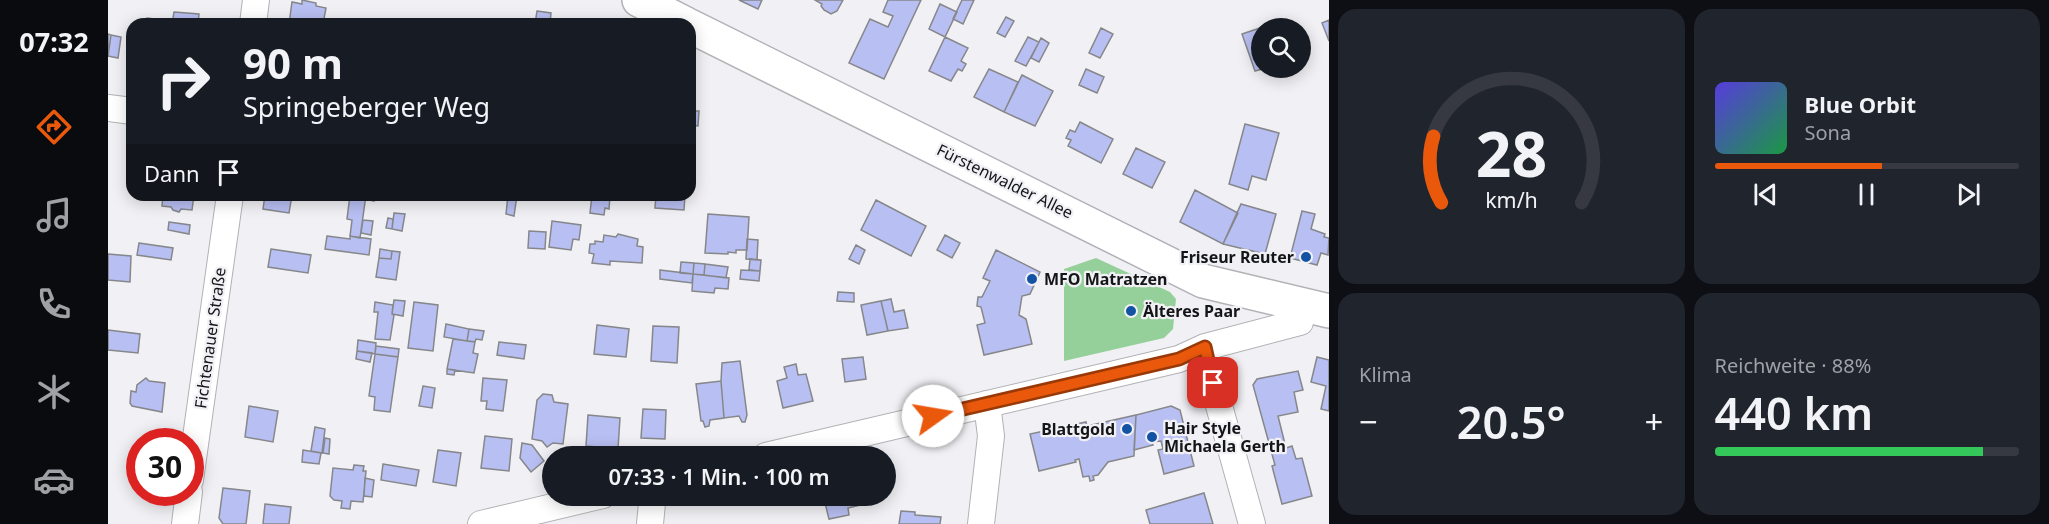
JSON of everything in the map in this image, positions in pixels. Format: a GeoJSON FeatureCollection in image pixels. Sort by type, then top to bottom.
{"type":"FeatureCollection","features":[{"type":"Feature","properties":{"kind":"main road","name":"Fürstenwalder Allee"},"geometry":{"type":"LineString","coordinates":[[639,0],[674,18]]}},
{"type":"Feature","properties":{"kind":"main road","name":"Fürstenwalder Allee"},"geometry":{"type":"LineString","coordinates":[[696,29],[1203,281],[1316,308]]}},
{"type":"Feature","properties":{"kind":"street"},"geometry":{"type":"LineString","coordinates":[[254,18],[256,0]]}},
{"type":"Feature","properties":{"kind":"street"},"geometry":{"type":"LineString","coordinates":[[108,108],[126,110]]}},
{"type":"Feature","properties":{"kind":"street","name":"Fichtenauer Straße"},"geometry":{"type":"LineString","coordinates":[[197,428],[229,201]]}},
{"type":"Feature","properties":{"kind":"street"},"geometry":{"type":"LineString","coordinates":[[808,446],[1179,359],[1205,347],[1300,322],[1316,308]]}},
{"type":"Feature","properties":{"kind":"street"},"geometry":{"type":"LineString","coordinates":[[1205,347],[1209,370],[1252,524]]}},
{"type":"Feature","properties":{"kind":"street"},"geometry":{"type":"LineString","coordinates":[[981,524],[991,436],[987,404]]}},
{"type":"Feature","properties":{"kind":"street"},"geometry":{"type":"LineString","coordinates":[[184,524],[187,506]]}},
{"type":"Feature","properties":{"kind":"street"},"geometry":{"type":"LineString","coordinates":[[481,524],[557,506]]}},
{"type":"Feature","properties":{"kind":"street"},"geometry":{"type":"LineString","coordinates":[[650,524],[652,506]]}},
{"type":"Feature","properties":{"kind":"green space"},"geometry":{"type":"Polygon","coordinates":[[[1096,258],[1170,292],[1176,299],[1173,329],[1164,338],[1064,361],[1064,269],[1096,258]]]}},
{"type":"Feature","properties":{"kind":"building"},"geometry":{"type":"Polygon","coordinates":[[[302,0],[326,8],[324,18],[290,18],[292,2],[302,4],[302,0]]]}},
{"type":"Feature","properties":{"kind":"building"},"geometry":{"type":"Polygon","coordinates":[[[739,0],[762,0],[758,9],[739,0]]]}},
{"type":"Feature","properties":{"kind":"building"},"geometry":{"type":"Polygon","coordinates":[[[815,0],[843,0],[837,11],[831,14],[815,0]]]}},
{"type":"Feature","properties":{"kind":"building"},"geometry":{"type":"Polygon","coordinates":[[[888,0],[921,0],[884,79],[849,63],[870,19],[888,27],[893,16],[883,12],[888,0]]]}},
{"type":"Feature","properties":{"kind":"building"},"geometry":{"type":"Polygon","coordinates":[[[962,0],[974,0],[963,24],[953,19],[962,0]]]}},
{"type":"Feature","properties":{"kind":"building"},"geometry":{"type":"Polygon","coordinates":[[[940,4],[957,12],[945,37],[929,29],[940,4]]]}},
{"type":"Feature","properties":{"kind":"building"},"geometry":{"type":"Polygon","coordinates":[[[537,11],[551,13],[551,18],[536,18],[537,11]]]}},
{"type":"Feature","properties":{"kind":"building"},"geometry":{"type":"Polygon","coordinates":[[[174,12],[199,14],[199,18],[173,18],[174,12]]]}},
{"type":"Feature","properties":{"kind":"building"},"geometry":{"type":"Polygon","coordinates":[[[1006,17],[1014,21],[1005,37],[997,33],[1006,17]]]}},
{"type":"Feature","properties":{"kind":"building"},"geometry":{"type":"Polygon","coordinates":[[[1329,20],[1329,41],[1322,23],[1329,20]]]}},
{"type":"Feature","properties":{"kind":"building"},"geometry":{"type":"Polygon","coordinates":[[[1101,28],[1113,34],[1100,58],[1089,53],[1101,28]]]}},
{"type":"Feature","properties":{"kind":"building"},"geometry":{"type":"Polygon","coordinates":[[[1251,31],[1251,60],[1242,34],[1251,31]]]}},
{"type":"Feature","properties":{"kind":"building"},"geometry":{"type":"Polygon","coordinates":[[[108,34],[111,35],[108,57],[108,34]]]}},
{"type":"Feature","properties":{"kind":"building"},"geometry":{"type":"Polygon","coordinates":[[[111,35],[121,37],[118,58],[108,56],[111,35]]]}},
{"type":"Feature","properties":{"kind":"building"},"geometry":{"type":"Polygon","coordinates":[[[945,37],[968,48],[961,61],[966,64],[962,71],[958,69],[951,81],[929,71],[945,37]]]}},
{"type":"Feature","properties":{"kind":"building"},"geometry":{"type":"Polygon","coordinates":[[[1028,37],[1039,42],[1026,66],[1015,61],[1028,37]]]}},
{"type":"Feature","properties":{"kind":"building"},"geometry":{"type":"Polygon","coordinates":[[[1041,38],[1049,43],[1039,62],[1031,58],[1041,38]]]}},
{"type":"Feature","properties":{"kind":"building"},"geometry":{"type":"Polygon","coordinates":[[[989,69],[1018,82],[1004,112],[974,97],[989,69]]]}},
{"type":"Feature","properties":{"kind":"building"},"geometry":{"type":"Polygon","coordinates":[[[1086,69],[1104,77],[1097,93],[1079,85],[1086,69]]]}},
{"type":"Feature","properties":{"kind":"building"},"geometry":{"type":"Polygon","coordinates":[[[1022,75],[1053,91],[1035,126],[1004,112],[1022,75]]]}},
{"type":"Feature","properties":{"kind":"building"},"geometry":{"type":"Polygon","coordinates":[[[696,111],[699,111],[698,126],[696,126],[696,111]]]}},
{"type":"Feature","properties":{"kind":"building"},"geometry":{"type":"Polygon","coordinates":[[[1080,122],[1113,139],[1101,163],[1068,146],[1071,140],[1066,138],[1070,130],[1075,132],[1080,122]]]}},
{"type":"Feature","properties":{"kind":"building"},"geometry":{"type":"Polygon","coordinates":[[[1245,124],[1279,133],[1266,180],[1252,176],[1248,190],[1229,184],[1245,124]]]}},
{"type":"Feature","properties":{"kind":"building"},"geometry":{"type":"Polygon","coordinates":[[[1136,148],[1165,162],[1152,188],[1123,174],[1136,148]]]}},
{"type":"Feature","properties":{"kind":"building"},"geometry":{"type":"Polygon","coordinates":[[[1195,190],[1238,213],[1223,244],[1180,222],[1195,190]]]}},
{"type":"Feature","properties":{"kind":"building"},"geometry":{"type":"Polygon","coordinates":[[[876,200],[926,226],[911,256],[861,230],[876,200]]]}},
{"type":"Feature","properties":{"kind":"building"},"geometry":{"type":"Polygon","coordinates":[[[162,201],[193,201],[192,210],[181,209],[179,212],[171,207],[162,206],[162,201]]]}},
{"type":"Feature","properties":{"kind":"building"},"geometry":{"type":"Polygon","coordinates":[[[264,201],[291,201],[289,213],[263,209],[264,201]]]}},
{"type":"Feature","properties":{"kind":"building"},"geometry":{"type":"Polygon","coordinates":[[[349,201],[365,201],[360,238],[350,236],[352,220],[347,219],[349,201]]]}},
{"type":"Feature","properties":{"kind":"building"},"geometry":{"type":"Polygon","coordinates":[[[507,201],[516,201],[514,216],[506,214],[507,201]]]}},
{"type":"Feature","properties":{"kind":"building"},"geometry":{"type":"Polygon","coordinates":[[[591,201],[610,201],[609,209],[605,208],[604,215],[590,213],[591,201]]]}},
{"type":"Feature","properties":{"kind":"building"},"geometry":{"type":"Polygon","coordinates":[[[656,201],[685,201],[684,210],[655,208],[656,201]]]}},
{"type":"Feature","properties":{"kind":"building"},"geometry":{"type":"Polygon","coordinates":[[[1241,204],[1276,214],[1265,254],[1223,244],[1241,204]]]}},
{"type":"Feature","properties":{"kind":"building"},"geometry":{"type":"Polygon","coordinates":[[[1302,211],[1315,214],[1311,229],[1329,238],[1328,255],[1321,253],[1317,265],[1290,258],[1302,211]]]}},
{"type":"Feature","properties":{"kind":"building"},"geometry":{"type":"Polygon","coordinates":[[[394,213],[405,214],[402,231],[392,229],[394,213]]]}},
{"type":"Feature","properties":{"kind":"building"},"geometry":{"type":"Polygon","coordinates":[[[708,214],[749,217],[747,250],[736,250],[736,253],[728,252],[728,254],[705,253],[708,214]]]}},
{"type":"Feature","properties":{"kind":"building"},"geometry":{"type":"Polygon","coordinates":[[[388,218],[393,219],[392,229],[386,228],[388,218]]]}},
{"type":"Feature","properties":{"kind":"building"},"geometry":{"type":"Polygon","coordinates":[[[363,220],[373,221],[371,235],[361,233],[363,220]]]}},
{"type":"Feature","properties":{"kind":"building"},"geometry":{"type":"Polygon","coordinates":[[[552,221],[581,225],[579,240],[573,239],[571,250],[549,247],[552,221]]]}},
{"type":"Feature","properties":{"kind":"building"},"geometry":{"type":"Polygon","coordinates":[[[169,222],[190,225],[189,234],[168,230],[169,222]]]}},
{"type":"Feature","properties":{"kind":"building"},"geometry":{"type":"Polygon","coordinates":[[[529,231],[546,232],[545,249],[528,248],[529,231]]]}},
{"type":"Feature","properties":{"kind":"building"},"geometry":{"type":"Polygon","coordinates":[[[618,234],[638,239],[637,246],[643,247],[642,263],[610,261],[610,265],[592,263],[594,254],[589,253],[590,244],[595,244],[595,241],[603,242],[604,235],[616,237],[618,234]]]}},
{"type":"Feature","properties":{"kind":"building"},"geometry":{"type":"Polygon","coordinates":[[[945,235],[960,243],[952,258],[937,250],[945,235]]]}},
{"type":"Feature","properties":{"kind":"building"},"geometry":{"type":"Polygon","coordinates":[[[327,236],[371,239],[369,255],[325,249],[327,236]]]}},
{"type":"Feature","properties":{"kind":"building"},"geometry":{"type":"Polygon","coordinates":[[[747,239],[758,240],[757,260],[746,259],[747,239]]]}},
{"type":"Feature","properties":{"kind":"building"},"geometry":{"type":"Polygon","coordinates":[[[139,243],[173,248],[171,260],[137,255],[139,243]]]}},
{"type":"Feature","properties":{"kind":"building"},"geometry":{"type":"Polygon","coordinates":[[[856,245],[865,250],[859,264],[849,259],[856,245]]]}},
{"type":"Feature","properties":{"kind":"building"},"geometry":{"type":"Polygon","coordinates":[[[271,249],[311,255],[308,273],[268,267],[271,249]]]}},
{"type":"Feature","properties":{"kind":"building"},"geometry":{"type":"Polygon","coordinates":[[[380,249],[392,251],[391,259],[379,258],[380,249]]]}},
{"type":"Feature","properties":{"kind":"building"},"geometry":{"type":"Polygon","coordinates":[[[996,250],[1040,272],[1030,294],[1022,296],[1019,315],[1026,319],[1032,344],[984,355],[977,325],[985,323],[981,307],[977,306],[978,297],[982,297],[990,281],[983,278],[996,250]]]}},
{"type":"Feature","properties":{"kind":"building"},"geometry":{"type":"Polygon","coordinates":[[[392,251],[400,252],[396,280],[376,277],[379,258],[391,259],[392,251]]]}},
{"type":"Feature","properties":{"kind":"building"},"geometry":{"type":"Polygon","coordinates":[[[108,254],[131,256],[130,282],[108,280],[108,254]]]}},
{"type":"Feature","properties":{"kind":"building"},"geometry":{"type":"Polygon","coordinates":[[[750,259],[761,260],[760,271],[749,270],[750,259]]]}},
{"type":"Feature","properties":{"kind":"building"},"geometry":{"type":"Polygon","coordinates":[[[681,262],[694,263],[693,274],[680,273],[681,262]]]}},
{"type":"Feature","properties":{"kind":"building"},"geometry":{"type":"Polygon","coordinates":[[[694,263],[705,264],[704,275],[693,274],[694,263]]]}},
{"type":"Feature","properties":{"kind":"building"},"geometry":{"type":"Polygon","coordinates":[[[705,264],[728,267],[726,278],[704,275],[705,264]]]}},
{"type":"Feature","properties":{"kind":"building"},"geometry":{"type":"Polygon","coordinates":[[[660,270],[693,274],[692,283],[660,279],[660,270]]]}},
{"type":"Feature","properties":{"kind":"building"},"geometry":{"type":"Polygon","coordinates":[[[741,270],[760,271],[759,281],[740,279],[741,270]]]}},
{"type":"Feature","properties":{"kind":"building"},"geometry":{"type":"Polygon","coordinates":[[[693,274],[729,278],[728,289],[715,288],[714,293],[692,291],[693,274]]]}},
{"type":"Feature","properties":{"kind":"building"},"geometry":{"type":"Polygon","coordinates":[[[838,292],[854,293],[854,302],[837,301],[838,292]]]}},
{"type":"Feature","properties":{"kind":"building"},"geometry":{"type":"Polygon","coordinates":[[[891,299],[894,312],[904,310],[908,328],[888,331],[881,301],[891,299]]]}},
{"type":"Feature","properties":{"kind":"building"},"geometry":{"type":"Polygon","coordinates":[[[394,300],[405,301],[403,316],[392,314],[394,300]]]}},
{"type":"Feature","properties":{"kind":"building"},"geometry":{"type":"Polygon","coordinates":[[[881,301],[888,331],[867,335],[861,305],[881,301]]]}},
{"type":"Feature","properties":{"kind":"building"},"geometry":{"type":"Polygon","coordinates":[[[375,302],[393,305],[392,314],[394,315],[390,340],[375,339],[378,312],[374,312],[375,302]]]}},
{"type":"Feature","properties":{"kind":"building"},"geometry":{"type":"Polygon","coordinates":[[[414,302],[438,305],[433,351],[408,348],[414,302]]]}},
{"type":"Feature","properties":{"kind":"building"},"geometry":{"type":"Polygon","coordinates":[[[446,324],[469,329],[467,341],[444,337],[446,324]]]}},
{"type":"Feature","properties":{"kind":"building"},"geometry":{"type":"Polygon","coordinates":[[[597,325],[629,329],[626,357],[594,354],[597,325]]]}},
{"type":"Feature","properties":{"kind":"building"},"geometry":{"type":"Polygon","coordinates":[[[653,326],[679,327],[677,363],[651,361],[653,326]]]}},
{"type":"Feature","properties":{"kind":"building"},"geometry":{"type":"Polygon","coordinates":[[[469,329],[484,331],[482,340],[467,341],[469,329]]]}},
{"type":"Feature","properties":{"kind":"building"},"geometry":{"type":"Polygon","coordinates":[[[108,330],[140,334],[138,353],[108,350],[108,330]]]}},
{"type":"Feature","properties":{"kind":"building"},"geometry":{"type":"Polygon","coordinates":[[[453,339],[475,342],[473,353],[478,354],[474,373],[447,369],[453,339]]]}},
{"type":"Feature","properties":{"kind":"building"},"geometry":{"type":"Polygon","coordinates":[[[358,340],[376,343],[375,354],[357,351],[358,340]]]}},
{"type":"Feature","properties":{"kind":"building"},"geometry":{"type":"Polygon","coordinates":[[[499,342],[526,345],[524,359],[497,355],[499,342]]]}},
{"type":"Feature","properties":{"kind":"building"},"geometry":{"type":"Polygon","coordinates":[[[376,346],[399,349],[398,357],[375,354],[376,346]]]}},
{"type":"Feature","properties":{"kind":"building"},"geometry":{"type":"Polygon","coordinates":[[[357,351],[372,353],[370,362],[356,359],[357,351]]]}},
{"type":"Feature","properties":{"kind":"building"},"geometry":{"type":"Polygon","coordinates":[[[375,354],[398,357],[390,412],[374,410],[375,397],[369,396],[375,354]]]}},
{"type":"Feature","properties":{"kind":"building"},"geometry":{"type":"Polygon","coordinates":[[[863,357],[866,379],[845,382],[842,359],[863,357]]]}},
{"type":"Feature","properties":{"kind":"building"},"geometry":{"type":"Polygon","coordinates":[[[1317,357],[1329,360],[1329,411],[1321,409],[1326,386],[1311,382],[1317,357]]]}},
{"type":"Feature","properties":{"kind":"building"},"geometry":{"type":"Polygon","coordinates":[[[740,361],[747,415],[745,422],[742,422],[739,416],[724,418],[722,363],[740,361]]]}},
{"type":"Feature","properties":{"kind":"building"},"geometry":{"type":"Polygon","coordinates":[[[796,364],[798,375],[806,374],[813,401],[783,408],[777,381],[787,378],[784,367],[796,364]]]}},
{"type":"Feature","properties":{"kind":"building"},"geometry":{"type":"Polygon","coordinates":[[[447,369],[455,370],[454,375],[447,374],[447,369]]]}},
{"type":"Feature","properties":{"kind":"building"},"geometry":{"type":"Polygon","coordinates":[[[1298,371],[1303,390],[1294,392],[1298,412],[1278,416],[1286,448],[1292,446],[1296,459],[1302,458],[1312,496],[1282,504],[1272,466],[1275,465],[1253,385],[1257,379],[1298,371]]]}},
{"type":"Feature","properties":{"kind":"building"},"geometry":{"type":"Polygon","coordinates":[[[146,378],[149,381],[165,383],[162,412],[132,406],[130,403],[131,391],[136,392],[137,385],[146,378]]]}},
{"type":"Feature","properties":{"kind":"building"},"geometry":{"type":"Polygon","coordinates":[[[483,378],[507,380],[503,411],[486,409],[487,401],[481,401],[483,378]]]}},
{"type":"Feature","properties":{"kind":"building"},"geometry":{"type":"Polygon","coordinates":[[[721,381],[724,418],[710,420],[709,426],[705,427],[701,421],[696,384],[721,381]]]}},
{"type":"Feature","properties":{"kind":"building"},"geometry":{"type":"Polygon","coordinates":[[[423,386],[435,388],[432,408],[419,406],[423,386]]]}},
{"type":"Feature","properties":{"kind":"building"},"geometry":{"type":"Polygon","coordinates":[[[543,394],[552,395],[554,402],[568,404],[563,444],[553,443],[546,446],[542,441],[532,439],[537,400],[543,394]]]}},
{"type":"Feature","properties":{"kind":"building"},"geometry":{"type":"Polygon","coordinates":[[[249,406],[278,411],[273,442],[245,437],[249,406]]]}},
{"type":"Feature","properties":{"kind":"building"},"geometry":{"type":"Polygon","coordinates":[[[1171,406],[1180,410],[1194,466],[1164,474],[1158,450],[1163,449],[1161,441],[1152,442],[1153,445],[1134,450],[1136,415],[1171,406]]]}},
{"type":"Feature","properties":{"kind":"building"},"geometry":{"type":"Polygon","coordinates":[[[643,409],[666,410],[665,439],[641,438],[643,409]]]}},
{"type":"Feature","properties":{"kind":"building"},"geometry":{"type":"Polygon","coordinates":[[[588,415],[620,418],[618,446],[586,446],[588,415]]]}},
{"type":"Feature","properties":{"kind":"building"},"geometry":{"type":"Polygon","coordinates":[[[1136,415],[1134,456],[1108,462],[1098,475],[1093,476],[1094,480],[1090,481],[1089,476],[1083,477],[1079,459],[1075,460],[1076,462],[1039,471],[1030,434],[1086,422],[1087,426],[1136,415]]]}},
{"type":"Feature","properties":{"kind":"building"},"geometry":{"type":"Polygon","coordinates":[[[315,427],[325,429],[322,453],[311,451],[315,427]]]}},
{"type":"Feature","properties":{"kind":"building"},"geometry":{"type":"Polygon","coordinates":[[[485,436],[512,439],[509,471],[481,468],[485,436]]]}},
{"type":"Feature","properties":{"kind":"building"},"geometry":{"type":"Polygon","coordinates":[[[325,438],[330,439],[329,454],[323,453],[325,438]]]}},
{"type":"Feature","properties":{"kind":"building"},"geometry":{"type":"Polygon","coordinates":[[[522,443],[532,445],[542,458],[542,463],[531,472],[520,458],[522,443]]]}},
{"type":"Feature","properties":{"kind":"building"},"geometry":{"type":"Polygon","coordinates":[[[303,450],[321,453],[319,464],[302,462],[303,450]]]}},
{"type":"Feature","properties":{"kind":"building"},"geometry":{"type":"Polygon","coordinates":[[[438,450],[461,453],[456,486],[433,482],[438,450]]]}},
{"type":"Feature","properties":{"kind":"building"},"geometry":{"type":"Polygon","coordinates":[[[383,464],[419,470],[416,486],[381,480],[383,464]]]}},
{"type":"Feature","properties":{"kind":"building"},"geometry":{"type":"Polygon","coordinates":[[[354,465],[364,466],[363,471],[366,471],[363,502],[351,501],[350,509],[341,508],[342,501],[334,500],[330,496],[333,468],[353,470],[354,465]]]}},
{"type":"Feature","properties":{"kind":"building"},"geometry":{"type":"Polygon","coordinates":[[[365,478],[374,480],[372,497],[364,496],[365,478]]]}},
{"type":"Feature","properties":{"kind":"building"},"geometry":{"type":"Polygon","coordinates":[[[223,488],[250,491],[246,524],[223,524],[219,518],[223,488]]]}},
{"type":"Feature","properties":{"kind":"building"},"geometry":{"type":"Polygon","coordinates":[[[1204,493],[1213,524],[1150,524],[1146,510],[1204,493]]]}},
{"type":"Feature","properties":{"kind":"building"},"geometry":{"type":"Polygon","coordinates":[[[265,504],[291,507],[289,524],[263,524],[265,504]]]}},
{"type":"Feature","properties":{"kind":"building"},"geometry":{"type":"Polygon","coordinates":[[[826,506],[856,506],[848,508],[849,515],[829,519],[826,506]]]}},
{"type":"Feature","properties":{"kind":"building"},"geometry":{"type":"Polygon","coordinates":[[[901,511],[915,512],[915,515],[941,517],[940,524],[899,524],[901,511]]]}},
{"type":"Feature","properties":{"kind":"place","name":"Friseur Reuter"},"geometry":{"type":"Point","coordinates":[1306,257]}},
{"type":"Feature","properties":{"kind":"place","name":"MFO Matratzen"},"geometry":{"type":"Point","coordinates":[1032,279]}},
{"type":"Feature","properties":{"kind":"place","name":"Älteres Paar"},"geometry":{"type":"Point","coordinates":[1131,311]}},
{"type":"Feature","properties":{"kind":"place","name":"Blattgold"},"geometry":{"type":"Point","coordinates":[1127,429]}},
{"type":"Feature","properties":{"kind":"place","name":"Hair Style Michaela Gerth"},"geometry":{"type":"Point","coordinates":[1152,437]}},
{"type":"Feature","properties":{"kind":"route"},"geometry":{"type":"LineString","coordinates":[[933,416],[1179,359],[1205,347],[1213,383]]}}]}
